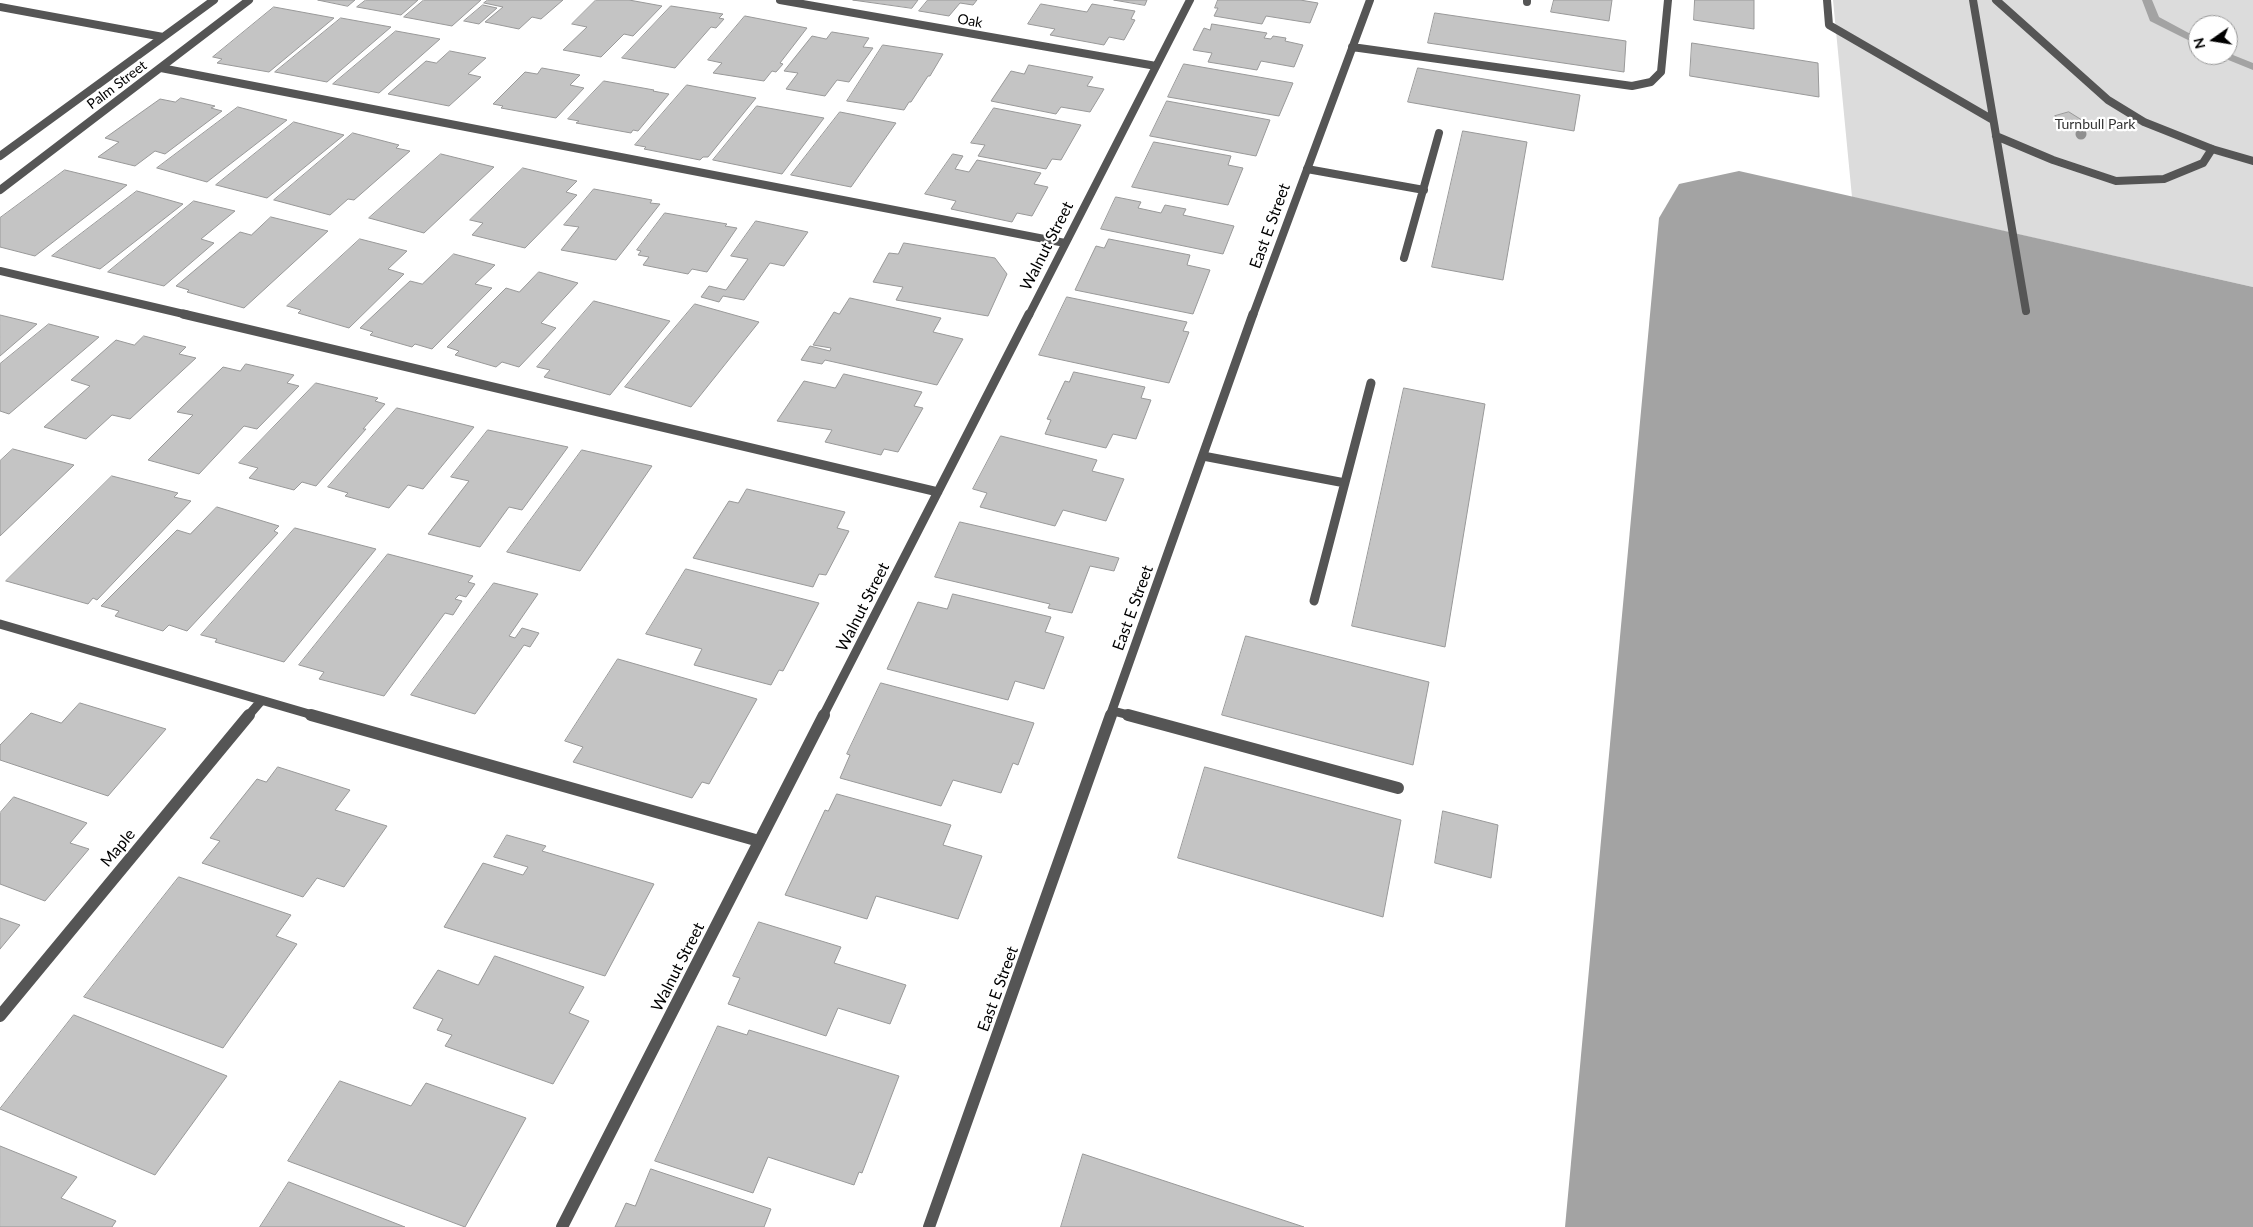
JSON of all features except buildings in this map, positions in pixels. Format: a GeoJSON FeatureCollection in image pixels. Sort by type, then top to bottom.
{"type":"FeatureCollection","features":[{"type":"Feature","properties":{"kind":"street"},"geometry":{"type":"LineString","coordinates":[[0,156],[214,0]]}},
{"type":"Feature","properties":{"kind":"street","name":"Palm Street"},"geometry":{"type":"LineString","coordinates":[[0,190],[249,0]]}},
{"type":"Feature","properties":{"kind":"street","name":"Oak"},"geometry":{"type":"LineString","coordinates":[[780,0],[1156,66]]}},
{"type":"Feature","properties":{"kind":"street","name":"Walnut Street"},"geometry":{"type":"LineString","coordinates":[[562,1227],[1190,0]]}},
{"type":"Feature","properties":{"kind":"street","name":"East E Street"},"geometry":{"type":"LineString","coordinates":[[929,1227],[1203,456],[1370,0]]}},
{"type":"Feature","properties":{"kind":"street"},"geometry":{"type":"LineString","coordinates":[[1352,47],[1632,86],[1651,82],[1661,72],[1668,0]]}},
{"type":"Feature","properties":{"kind":"street"},"geometry":{"type":"LineString","coordinates":[[1827,0],[1830,25],[1993,120]]}},
{"type":"Feature","properties":{"kind":"street"},"geometry":{"type":"LineString","coordinates":[[1973,0],[2026,311]]}},
{"type":"Feature","properties":{"kind":"street"},"geometry":{"type":"LineString","coordinates":[[1996,0],[2108,100],[2144,122],[2212,149],[2253,161]]}},
{"type":"Feature","properties":{"kind":"street"},"geometry":{"type":"LineString","coordinates":[[0,7],[163,37]]}},
{"type":"Feature","properties":{"kind":"street"},"geometry":{"type":"LineString","coordinates":[[160,68],[1065,243]]}},
{"type":"Feature","properties":{"kind":"street"},"geometry":{"type":"LineString","coordinates":[[1404,258],[1439,133]]}},
{"type":"Feature","properties":{"kind":"street"},"geometry":{"type":"LineString","coordinates":[[1996,136],[2053,160],[2116,180],[2164,179],[2203,163],[2212,149]]}},
{"type":"Feature","properties":{"kind":"street"},"geometry":{"type":"LineString","coordinates":[[1307,169],[1424,190]]}},
{"type":"Feature","properties":{"kind":"street"},"geometry":{"type":"LineString","coordinates":[[0,271],[938,492]]}},
{"type":"Feature","properties":{"kind":"street"},"geometry":{"type":"LineString","coordinates":[[1314,601],[1371,383]]}},
{"type":"Feature","properties":{"kind":"street"},"geometry":{"type":"LineString","coordinates":[[1203,456],[1345,483]]}},
{"type":"Feature","properties":{"kind":"street"},"geometry":{"type":"LineString","coordinates":[[0,624],[261,701],[760,842]]}},
{"type":"Feature","properties":{"kind":"street","name":"Maple"},"geometry":{"type":"LineString","coordinates":[[0,1016],[261,701]]}},
{"type":"Feature","properties":{"kind":"street"},"geometry":{"type":"LineString","coordinates":[[1113,711],[1398,788]]}},
{"type":"Feature","properties":{"kind":"green space","name":"Turnbull Park"},"geometry":{"type":"Polygon","coordinates":[[[1833,0],[2253,0],[2253,287],[1852,197],[1833,0]]]}},
{"type":"Feature","properties":{"kind":"shaded area"},"geometry":{"type":"Polygon","coordinates":[[[1739,171],[2253,287],[2253,1227],[1565,1227],[1659,218],[1679,184],[1739,171]]]}},
{"type":"Feature","properties":{"kind":"waterway"},"geometry":{"type":"LineString","coordinates":[[2147,0],[2154,19],[2188,37]]}},
{"type":"Feature","properties":{"kind":"waterway"},"geometry":{"type":"LineString","coordinates":[[2238,61],[2253,67]]}}]}
